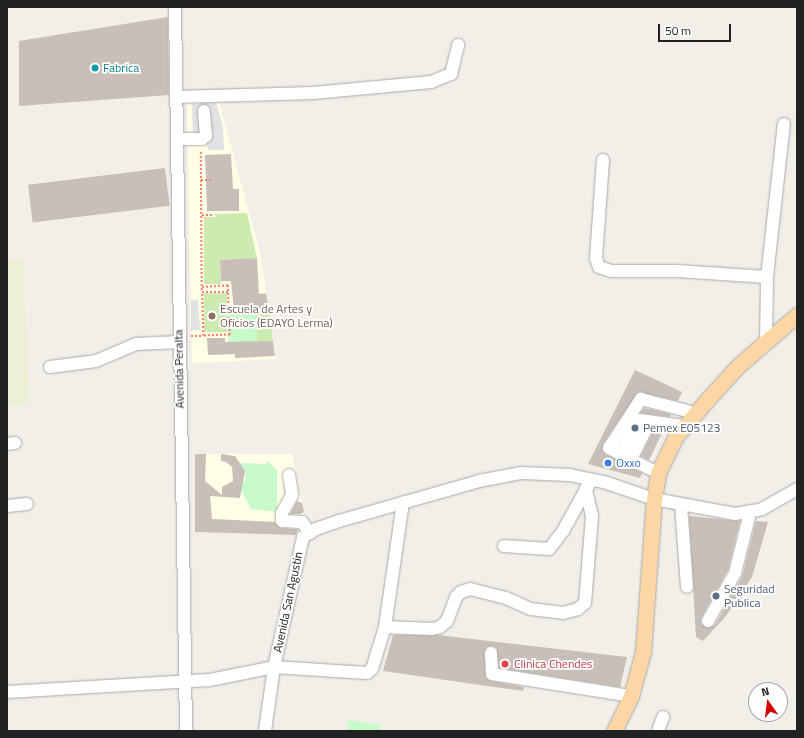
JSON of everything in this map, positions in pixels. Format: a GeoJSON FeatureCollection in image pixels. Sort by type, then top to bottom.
{"type":"FeatureCollection","features":[{"type":"Feature","properties":{"kind":"main road"},"geometry":{"type":"LineString","coordinates":[[616,730],[631,696],[643,652],[654,499],[658,473],[676,436],[695,413],[739,365],[797,314]]}},
{"type":"Feature","properties":{"kind":"street","name":"Avenida Peralta"},"geometry":{"type":"LineString","coordinates":[[175,7],[186,731]]}},
{"type":"Feature","properties":{"kind":"street"},"geometry":{"type":"LineString","coordinates":[[176,97],[313,93],[431,82],[451,74],[458,45]]}},
{"type":"Feature","properties":{"kind":"street"},"geometry":{"type":"LineString","coordinates":[[177,139],[202,139],[206,136],[204,111]]}},
{"type":"Feature","properties":{"kind":"street"},"geometry":{"type":"LineString","coordinates":[[766,342],[767,277],[784,124]]}},
{"type":"Feature","properties":{"kind":"street"},"geometry":{"type":"LineString","coordinates":[[603,160],[596,258],[599,267],[611,271],[677,271],[767,277]]}},
{"type":"Feature","properties":{"kind":"street"},"geometry":{"type":"LineString","coordinates":[[50,367],[96,361],[136,344],[179,342]]}},
{"type":"Feature","properties":{"kind":"street"},"geometry":{"type":"LineString","coordinates":[[658,473],[609,448],[641,399],[695,413]]}},
{"type":"Feature","properties":{"kind":"street"},"geometry":{"type":"LineString","coordinates":[[625,456],[640,420],[684,426]]}},
{"type":"Feature","properties":{"kind":"street"},"geometry":{"type":"LineString","coordinates":[[289,475],[292,495],[282,513],[282,521],[302,522],[310,533],[403,502],[521,473],[570,475],[589,484],[681,505],[735,514],[750,513],[797,489]]}},
{"type":"Feature","properties":{"kind":"street"},"geometry":{"type":"LineString","coordinates":[[504,546],[549,549],[563,531],[589,484]]}},
{"type":"Feature","properties":{"kind":"street"},"geometry":{"type":"LineString","coordinates":[[385,627],[432,629],[440,627],[447,622],[456,597],[461,592],[470,589],[506,598],[532,609],[563,613],[578,609],[585,603],[592,516],[589,484]]}},
{"type":"Feature","properties":{"kind":"street"},"geometry":{"type":"LineString","coordinates":[[265,731],[274,667],[369,673],[377,656],[385,627],[403,502]]}},
{"type":"Feature","properties":{"kind":"street"},"geometry":{"type":"LineString","coordinates":[[7,506],[27,504]]}},
{"type":"Feature","properties":{"kind":"street"},"geometry":{"type":"LineString","coordinates":[[681,505],[687,587]]}},
{"type":"Feature","properties":{"kind":"street"},"geometry":{"type":"LineString","coordinates":[[708,621],[735,573],[750,513]]}},
{"type":"Feature","properties":{"kind":"street","name":"Avenida San Agustin"},"geometry":{"type":"LineString","coordinates":[[7,692],[210,680],[274,667],[300,545],[303,537],[310,533]]}},
{"type":"Feature","properties":{"kind":"street"},"geometry":{"type":"LineString","coordinates":[[491,653],[492,674],[631,696]]}},
{"type":"Feature","properties":{"kind":"street"},"geometry":{"type":"LineString","coordinates":[[658,731],[663,717]]}},
{"type":"Feature","properties":{"kind":"path"},"geometry":{"type":"LineString","coordinates":[[201,152],[202,292],[203,336],[230,334],[228,286],[202,287]]}},
{"type":"Feature","properties":{"kind":"path"},"geometry":{"type":"LineString","coordinates":[[201,180],[212,180]]}},
{"type":"Feature","properties":{"kind":"path"},"geometry":{"type":"LineString","coordinates":[[202,215],[214,215]]}},
{"type":"Feature","properties":{"kind":"path"},"geometry":{"type":"LineString","coordinates":[[220,286],[220,292]]}},
{"type":"Feature","properties":{"kind":"path"},"geometry":{"type":"LineString","coordinates":[[211,287],[211,292]]}},
{"type":"Feature","properties":{"kind":"path"},"geometry":{"type":"LineString","coordinates":[[202,292],[229,292]]}},
{"type":"Feature","properties":{"kind":"shaded area","name":"Escuela de Artes y Oficios (EDAYO Lerma)"},"geometry":{"type":"Polygon","coordinates":[[[218,98],[261,257],[276,359],[192,363],[187,100],[218,98]]]}},
{"type":"Feature","properties":{"kind":"shaded area"},"geometry":{"type":"Polygon","coordinates":[[[216,102],[223,127],[224,150],[208,150],[207,144],[193,143],[192,104],[216,102]]]}},
{"type":"Feature","properties":{"kind":"shaded area"},"geometry":{"type":"Polygon","coordinates":[[[23,259],[29,403],[7,406],[7,261],[23,259]]]}},
{"type":"Feature","properties":{"kind":"shaded area"},"geometry":{"type":"Polygon","coordinates":[[[191,300],[198,300],[200,330],[191,331],[191,300]]]}},
{"type":"Feature","properties":{"kind":"shaded area"},"geometry":{"type":"Polygon","coordinates":[[[195,454],[292,454],[306,523],[302,524],[297,535],[195,532],[195,454]]]}},
{"type":"Feature","properties":{"kind":"green space"},"geometry":{"type":"Polygon","coordinates":[[[247,213],[257,258],[220,260],[221,284],[204,284],[204,217],[215,217],[215,214],[247,213]]]}},
{"type":"Feature","properties":{"kind":"green space"},"geometry":{"type":"Polygon","coordinates":[[[204,293],[227,293],[227,332],[204,332],[204,293]]]}},
{"type":"Feature","properties":{"kind":"green space"},"geometry":{"type":"Polygon","coordinates":[[[255,310],[269,310],[273,341],[257,342],[255,310]]]}},
{"type":"Feature","properties":{"kind":"green space"},"geometry":{"type":"Polygon","coordinates":[[[256,313],[257,342],[228,343],[227,314],[256,313]]]}},
{"type":"Feature","properties":{"kind":"green space"},"geometry":{"type":"Polygon","coordinates":[[[268,461],[277,470],[277,512],[251,509],[240,488],[246,478],[240,463],[266,464],[268,461]]]}},
{"type":"Feature","properties":{"kind":"green space"},"geometry":{"type":"Polygon","coordinates":[[[349,720],[381,725],[380,730],[387,731],[347,731],[349,720]]]}},
{"type":"Feature","properties":{"kind":"building","name":"Fabrica"},"geometry":{"type":"Polygon","coordinates":[[[168,17],[169,95],[19,106],[19,41],[168,17]]]}},
{"type":"Feature","properties":{"kind":"building"},"geometry":{"type":"Polygon","coordinates":[[[231,154],[233,189],[239,189],[239,211],[207,211],[205,155],[231,154]]]}},
{"type":"Feature","properties":{"kind":"building"},"geometry":{"type":"Polygon","coordinates":[[[165,168],[170,206],[33,223],[28,185],[165,168]]]}},
{"type":"Feature","properties":{"kind":"building"},"geometry":{"type":"Polygon","coordinates":[[[257,258],[259,294],[266,293],[269,310],[234,310],[231,281],[221,281],[220,260],[257,258]]]}},
{"type":"Feature","properties":{"kind":"building"},"geometry":{"type":"Polygon","coordinates":[[[207,338],[225,338],[225,342],[273,341],[275,356],[235,358],[235,354],[208,355],[207,338]]]}},
{"type":"Feature","properties":{"kind":"building"},"geometry":{"type":"Polygon","coordinates":[[[635,370],[682,392],[678,401],[638,392],[603,444],[602,448],[605,454],[642,473],[640,478],[588,464],[635,370]]]}},
{"type":"Feature","properties":{"kind":"building"},"geometry":{"type":"Polygon","coordinates":[[[644,408],[671,414],[670,417],[641,413],[644,408]]]}},
{"type":"Feature","properties":{"kind":"building"},"geometry":{"type":"Polygon","coordinates":[[[654,430],[663,431],[649,460],[641,456],[654,430]]]}},
{"type":"Feature","properties":{"kind":"building"},"geometry":{"type":"Polygon","coordinates":[[[195,454],[206,454],[205,481],[222,495],[222,487],[233,481],[232,467],[226,462],[221,461],[221,454],[235,456],[245,471],[240,498],[210,496],[212,519],[275,522],[281,528],[298,529],[296,535],[195,532],[195,454]]]}},
{"type":"Feature","properties":{"kind":"building"},"geometry":{"type":"Polygon","coordinates":[[[297,501],[302,503],[304,512],[301,514],[290,514],[297,501]]]}},
{"type":"Feature","properties":{"kind":"building","name":"Seguridad Publica"},"geometry":{"type":"Polygon","coordinates":[[[689,516],[740,521],[728,570],[701,618],[701,624],[708,628],[715,625],[742,577],[756,521],[768,522],[752,577],[726,616],[703,641],[696,637],[689,516]]]}},
{"type":"Feature","properties":{"kind":"building","name":"Clinica Chendes"},"geometry":{"type":"Polygon","coordinates":[[[393,635],[438,635],[627,657],[620,687],[499,668],[497,649],[494,646],[487,647],[484,653],[486,678],[491,681],[524,687],[523,691],[383,671],[393,635]]]}},
{"type":"Feature","properties":{"kind":"place","name":"Fabrica"},"geometry":{"type":"Point","coordinates":[95,68]}},
{"type":"Feature","properties":{"kind":"place","name":"Escuela de Artes y Oficios (EDAYO Lerma)"},"geometry":{"type":"Point","coordinates":[212,316]}},
{"type":"Feature","properties":{"kind":"place","name":"Pemex E05123"},"geometry":{"type":"Point","coordinates":[635,428]}},
{"type":"Feature","properties":{"kind":"place","name":"Oxxo"},"geometry":{"type":"Point","coordinates":[608,463]}},
{"type":"Feature","properties":{"kind":"place","name":"Seguridad Publica"},"geometry":{"type":"Point","coordinates":[716,596]}},
{"type":"Feature","properties":{"kind":"place","name":"Clinica Chendes"},"geometry":{"type":"Point","coordinates":[505,664]}}]}
